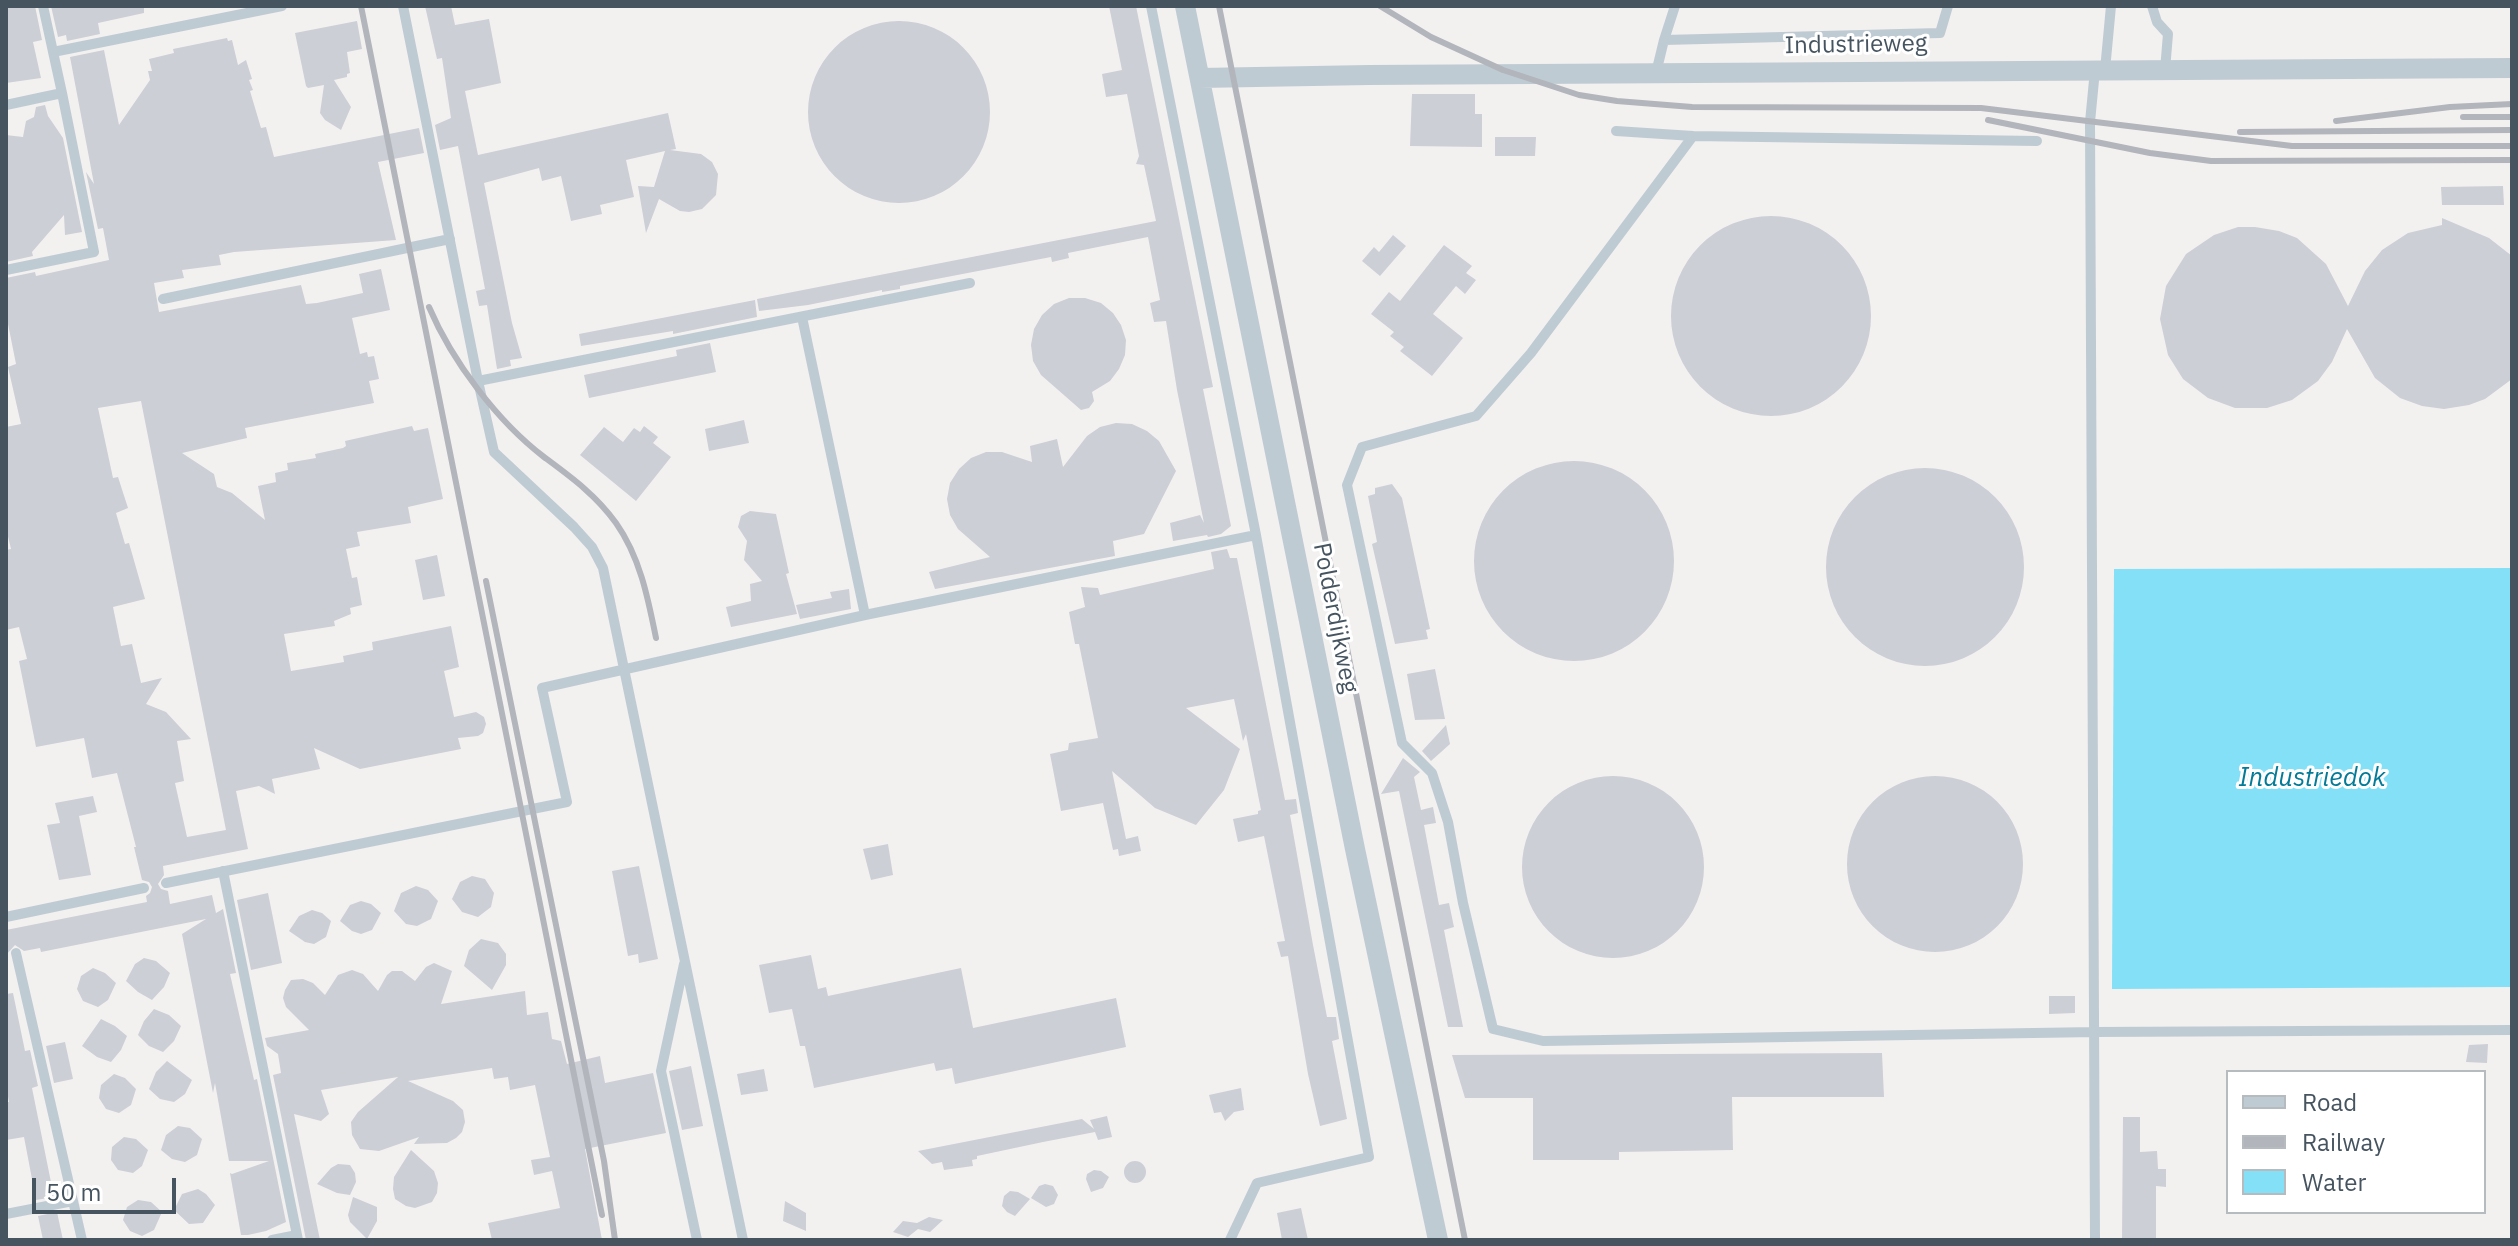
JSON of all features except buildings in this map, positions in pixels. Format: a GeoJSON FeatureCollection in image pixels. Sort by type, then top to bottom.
{"type":"FeatureCollection","features":[{"type":"Feature","properties":{"kind":"street","name":"Polderdijkweg"},"geometry":{"type":"LineString","coordinates":[[1185,6],[1336,756],[1438,1240]]}},
{"type":"Feature","properties":{"kind":"street","name":"Industrieweg"},"geometry":{"type":"LineString","coordinates":[[1200,78],[2512,68]]}},
{"type":"Feature","properties":{"kind":"lane"},"geometry":{"type":"LineString","coordinates":[[6,270],[94,252],[43,6]]}},
{"type":"Feature","properties":{"kind":"lane"},"geometry":{"type":"LineString","coordinates":[[53,52],[282,6]]}},
{"type":"Feature","properties":{"kind":"lane"},"geometry":{"type":"LineString","coordinates":[[403,6],[494,452],[574,527],[592,547],[603,568],[743,1240]]}},
{"type":"Feature","properties":{"kind":"lane"},"geometry":{"type":"LineString","coordinates":[[1151,6],[1256,535],[1369,1157],[1257,1183],[1230,1240]]}},
{"type":"Feature","properties":{"kind":"lane"},"geometry":{"type":"LineString","coordinates":[[1656,73],[1675,6]]}},
{"type":"Feature","properties":{"kind":"lane"},"geometry":{"type":"LineString","coordinates":[[1664,40],[1940,33],[1948,6]]}},
{"type":"Feature","properties":{"kind":"lane"},"geometry":{"type":"LineString","coordinates":[[2095,1240],[2090,122],[2111,6]]}},
{"type":"Feature","properties":{"kind":"lane"},"geometry":{"type":"LineString","coordinates":[[2152,6],[2157,22],[2168,34],[2165,70]]}},
{"type":"Feature","properties":{"kind":"lane"},"geometry":{"type":"LineString","coordinates":[[6,105],[62,93]]}},
{"type":"Feature","properties":{"kind":"lane"},"geometry":{"type":"LineString","coordinates":[[1616,131],[1693,136],[2037,141]]}},
{"type":"Feature","properties":{"kind":"lane"},"geometry":{"type":"LineString","coordinates":[[1693,136],[1531,353],[1476,416],[1362,447],[1347,485],[1402,743],[1432,773],[1448,822],[1463,903],[1493,1029],[1543,1041],[2095,1032],[2512,1030]]}},
{"type":"Feature","properties":{"kind":"lane"},"geometry":{"type":"LineString","coordinates":[[163,299],[450,239]]}},
{"type":"Feature","properties":{"kind":"lane"},"geometry":{"type":"LineString","coordinates":[[478,381],[970,283]]}},
{"type":"Feature","properties":{"kind":"lane"},"geometry":{"type":"LineString","coordinates":[[802,317],[865,615]]}},
{"type":"Feature","properties":{"kind":"lane"},"geometry":{"type":"LineString","coordinates":[[166,883],[567,802],[542,688],[865,615],[1256,535]]}},
{"type":"Feature","properties":{"kind":"lane"},"geometry":{"type":"LineString","coordinates":[[223,871],[298,1238],[272,1240]]}},
{"type":"Feature","properties":{"kind":"lane"},"geometry":{"type":"LineString","coordinates":[[10,929],[7,916],[144,888]]}},
{"type":"Feature","properties":{"kind":"lane"},"geometry":{"type":"LineString","coordinates":[[16,953],[20,998],[82,1240]]}},
{"type":"Feature","properties":{"kind":"lane"},"geometry":{"type":"LineString","coordinates":[[685,959],[661,1071],[697,1240]]}},
{"type":"Feature","properties":{"kind":"lane"},"geometry":{"type":"LineString","coordinates":[[6,1214],[73,1201]]}},
{"type":"Feature","properties":{"kind":"water","name":"Industriedok"},"geometry":{"type":"Polygon","coordinates":[[[2512,568],[2512,987],[2112,989],[2114,569],[2512,568]]]}},
{"type":"Feature","properties":{"kind":"railway"},"geometry":{"type":"LineString","coordinates":[[361,6],[602,1215]]}},
{"type":"Feature","properties":{"kind":"railway"},"geometry":{"type":"LineString","coordinates":[[1219,6],[1465,1240]]}},
{"type":"Feature","properties":{"kind":"railway"},"geometry":{"type":"LineString","coordinates":[[1380,6],[1431,37],[1503,70],[1579,95],[1617,101],[1692,107],[1981,108],[2292,146],[2512,146]]}},
{"type":"Feature","properties":{"kind":"railway"},"geometry":{"type":"LineString","coordinates":[[2336,121],[2450,107],[2512,104]]}},
{"type":"Feature","properties":{"kind":"railway"},"geometry":{"type":"LineString","coordinates":[[2463,117],[2512,117]]}},
{"type":"Feature","properties":{"kind":"railway"},"geometry":{"type":"LineString","coordinates":[[1988,120],[2150,153],[2211,161],[2512,160]]}},
{"type":"Feature","properties":{"kind":"railway"},"geometry":{"type":"LineString","coordinates":[[2240,132],[2512,130]]}},
{"type":"Feature","properties":{"kind":"railway"},"geometry":{"type":"LineString","coordinates":[[429,307],[463,369],[493,408],[544,457],[592,495],[616,523],[637,564],[656,638]]}},
{"type":"Feature","properties":{"kind":"railway"},"geometry":{"type":"LineString","coordinates":[[486,581],[604,1161],[615,1240]]}}]}
